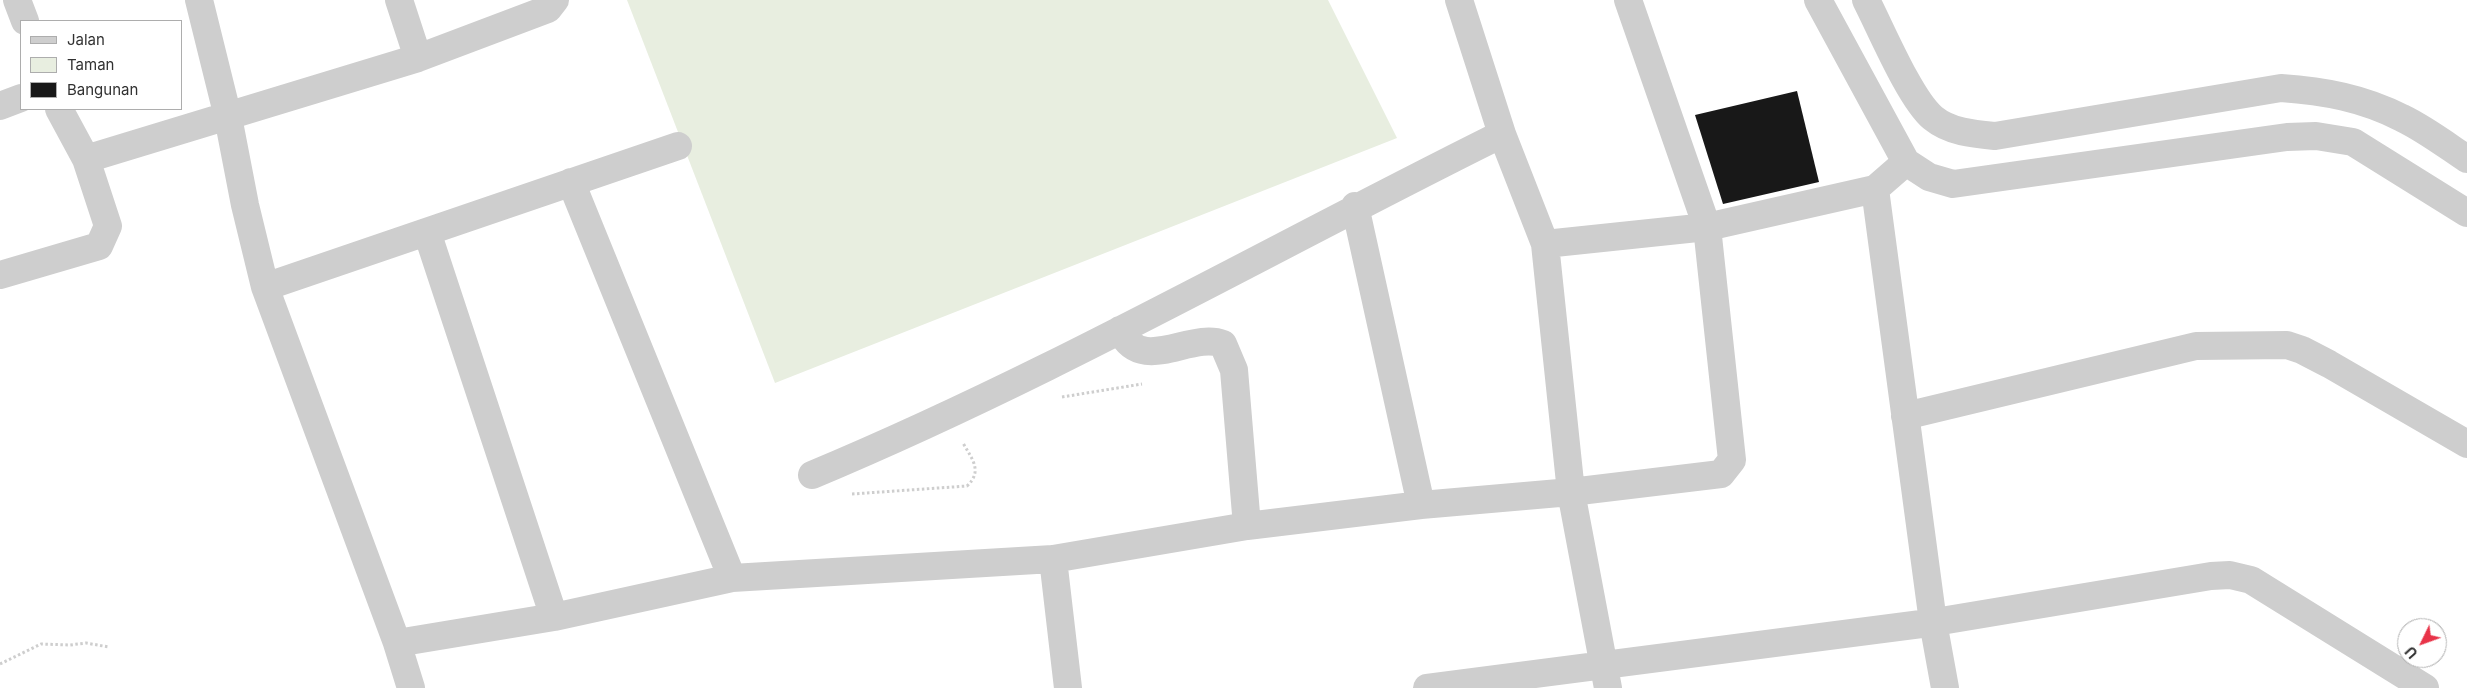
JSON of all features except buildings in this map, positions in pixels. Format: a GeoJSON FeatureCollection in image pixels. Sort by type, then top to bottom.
{"type":"FeatureCollection","features":[{"type":"Feature","properties":{"kind":"street"},"geometry":{"type":"LineString","coordinates":[[17,0],[25,20]]}},
{"type":"Feature","properties":{"kind":"street"},"geometry":{"type":"LineString","coordinates":[[199,0],[228,117],[244,204],[265,287],[397,643],[411,688]]}},
{"type":"Feature","properties":{"kind":"street"},"geometry":{"type":"LineString","coordinates":[[399,0],[418,58]]}},
{"type":"Feature","properties":{"kind":"street"},"geometry":{"type":"LineString","coordinates":[[86,159],[418,58],[548,9],[555,0]]}},
{"type":"Feature","properties":{"kind":"street"},"geometry":{"type":"LineString","coordinates":[[1459,0],[1502,134],[1545,244],[1571,492],[1606,677]]}},
{"type":"Feature","properties":{"kind":"street"},"geometry":{"type":"LineString","coordinates":[[397,643],[554,617],[732,578],[1053,559],[1247,526],[1420,505],[1571,492],[1717,476],[1731,464],[1707,227],[1628,0]]}},
{"type":"Feature","properties":{"kind":"street"},"geometry":{"type":"LineString","coordinates":[[1818,0],[1906,162],[1929,177],[1953,184],[2287,137],[2316,136],[2352,142],[2467,213]]}},
{"type":"Feature","properties":{"kind":"street"},"geometry":{"type":"LineString","coordinates":[[1866,0],[1913,93],[1933,118],[1962,133],[1995,136],[2281,88],[2318,91],[2356,99],[2403,118],[2467,159]]}},
{"type":"Feature","properties":{"kind":"street"},"geometry":{"type":"LineString","coordinates":[[0,106],[20,98]]}},
{"type":"Feature","properties":{"kind":"street"},"geometry":{"type":"LineString","coordinates":[[0,276],[100,246],[108,226],[86,159],[61,110]]}},
{"type":"Feature","properties":{"kind":"street"},"geometry":{"type":"LineString","coordinates":[[812,474],[947,414],[1120,330],[1355,206],[1502,134]]}},
{"type":"Feature","properties":{"kind":"street"},"geometry":{"type":"LineString","coordinates":[[265,287],[678,146]]}},
{"type":"Feature","properties":{"kind":"street"},"geometry":{"type":"LineString","coordinates":[[1545,244],[1707,227],[1875,189],[1906,162]]}},
{"type":"Feature","properties":{"kind":"street"},"geometry":{"type":"LineString","coordinates":[[571,182],[732,578]]}},
{"type":"Feature","properties":{"kind":"street"},"geometry":{"type":"LineString","coordinates":[[1875,189],[1933,622],[1945,688]]}},
{"type":"Feature","properties":{"kind":"street"},"geometry":{"type":"LineString","coordinates":[[1355,206],[1420,505]]}},
{"type":"Feature","properties":{"kind":"street"},"geometry":{"type":"LineString","coordinates":[[427,232],[554,617]]}},
{"type":"Feature","properties":{"kind":"street"},"geometry":{"type":"LineString","coordinates":[[1120,330],[1124,340],[1150,353],[1208,342],[1223,344],[1234,370],[1247,526]]}},
{"type":"Feature","properties":{"kind":"street"},"geometry":{"type":"LineString","coordinates":[[1905,416],[2196,346],[2287,345],[2302,350],[2329,364],[2467,444]]}},
{"type":"Feature","properties":{"kind":"street"},"geometry":{"type":"LineString","coordinates":[[1053,559],[1068,688]]}},
{"type":"Feature","properties":{"kind":"street"},"geometry":{"type":"LineString","coordinates":[[1427,688],[1606,677],[2211,576],[2230,575],[2251,580],[2425,688]]}},
{"type":"Feature","properties":{"kind":"path"},"geometry":{"type":"LineString","coordinates":[[1052,398],[1148,383]]}},
{"type":"Feature","properties":{"kind":"path"},"geometry":{"type":"LineString","coordinates":[[812,474],[845,494],[967,486],[975,479],[976,468],[947,414]]}},
{"type":"Feature","properties":{"kind":"path"},"geometry":{"type":"LineString","coordinates":[[0,664],[41,644],[70,645],[86,642],[108,647]]}},
{"type":"Feature","properties":{"kind":"green space"},"geometry":{"type":"Polygon","coordinates":[[[627,0],[1328,0],[1397,138],[775,383],[627,0]]]}}]}
